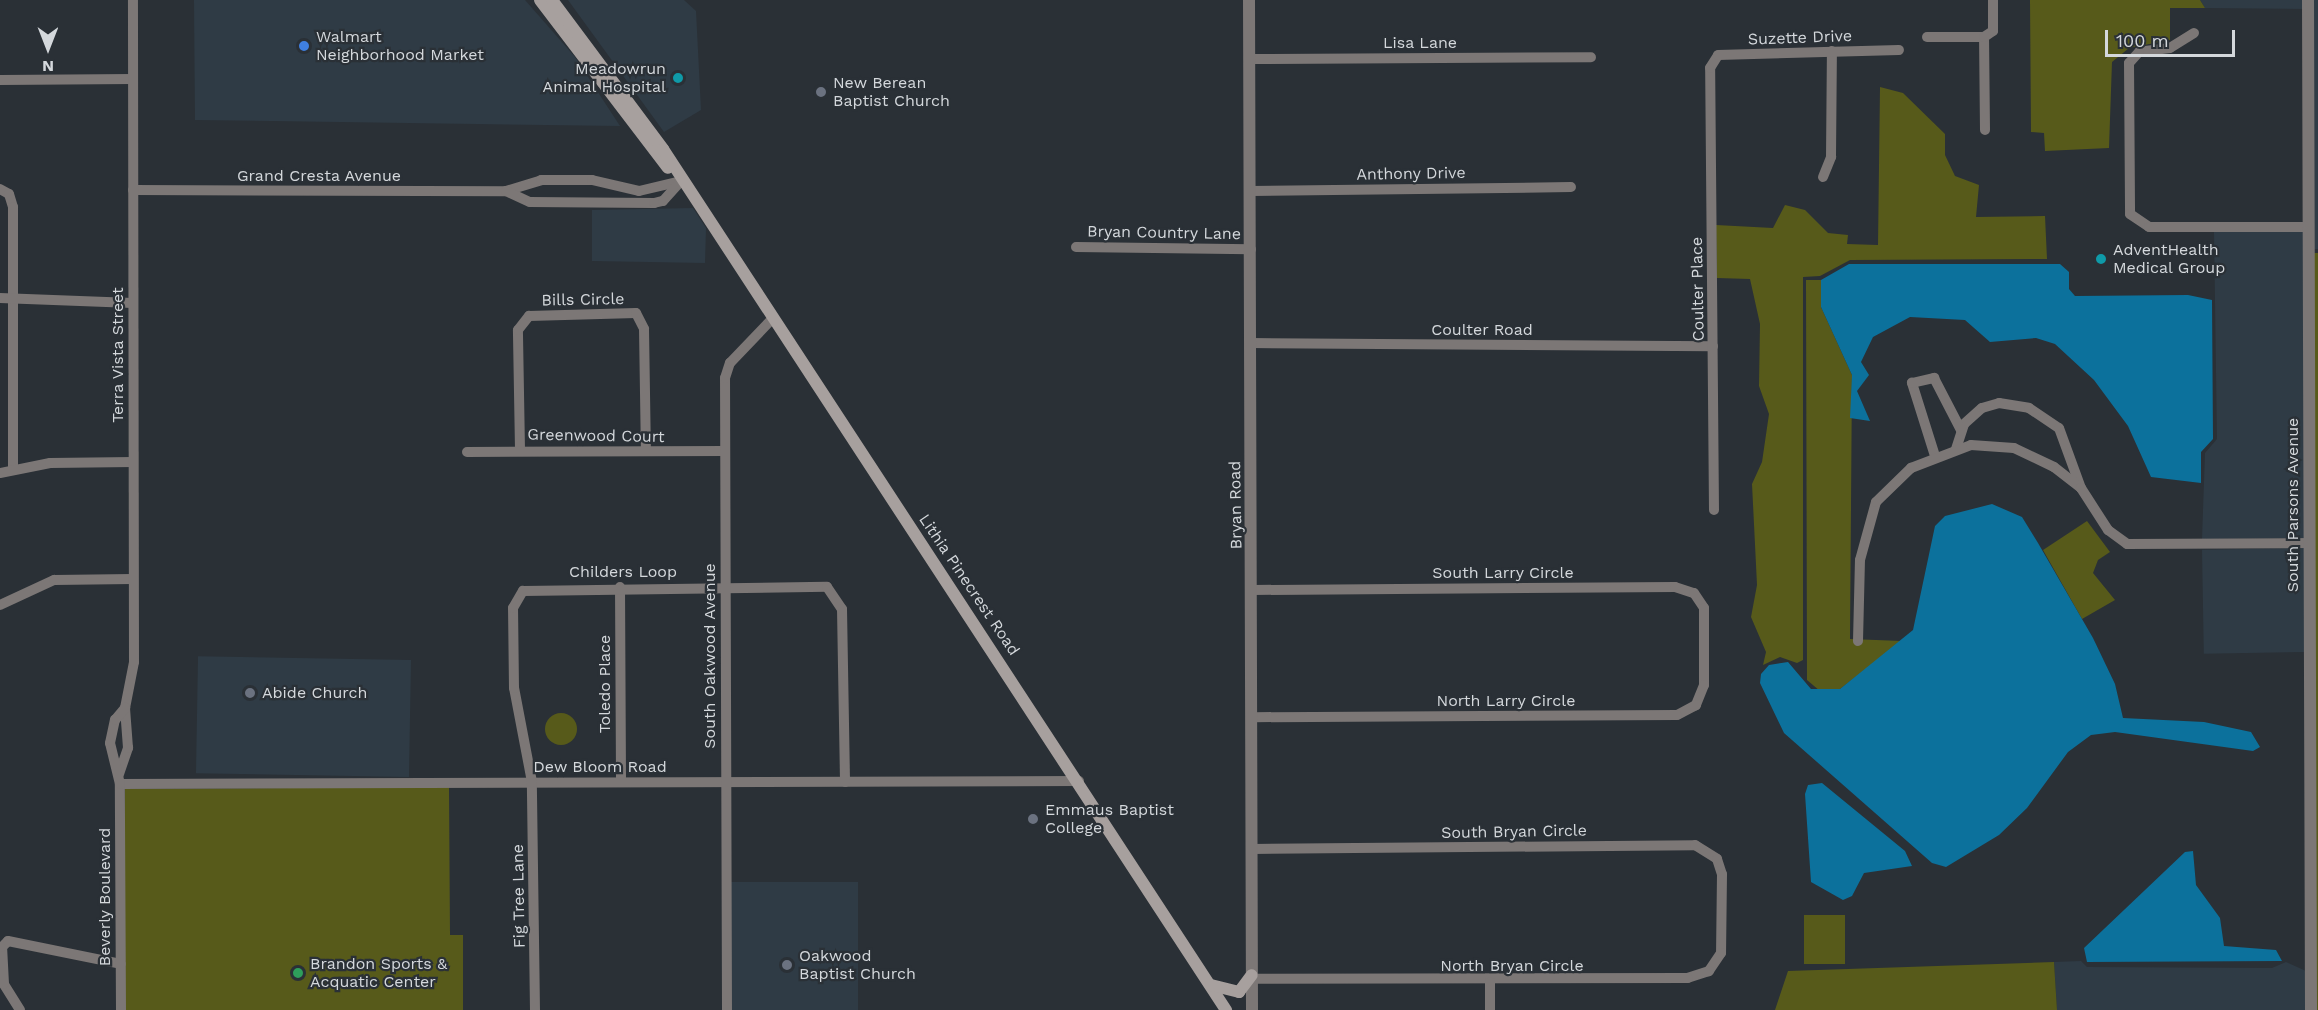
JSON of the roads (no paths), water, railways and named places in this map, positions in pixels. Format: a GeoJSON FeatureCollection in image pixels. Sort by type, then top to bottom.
{"type":"FeatureCollection","features":[{"type":"Feature","properties":{"kind":"main road","name":"Lithia Pinecrest Road"},"geometry":{"type":"LineString","coordinates":[[540,0],[600,75],[655,155],[681,181]]}},
{"type":"Feature","properties":{"kind":"main road","name":"Lithia Pinecrest Road"},"geometry":{"type":"LineString","coordinates":[[552,0],[619,84],[1079,782],[1226,1010]]}},
{"type":"Feature","properties":{"kind":"main road"},"geometry":{"type":"LineString","coordinates":[[600,75],[619,84]]}},
{"type":"Feature","properties":{"kind":"main road"},"geometry":{"type":"LineString","coordinates":[[1208,983],[1236,993],[1252,977]]}},
{"type":"Feature","properties":{"kind":"street","name":"Terra Vista Street"},"geometry":{"type":"LineString","coordinates":[[120,779],[128,748],[125,708],[134,662],[132,579],[133,0]]}},
{"type":"Feature","properties":{"kind":"street","name":"Bryan Road"},"geometry":{"type":"LineString","coordinates":[[1249,0],[1254,717],[1252,1010]]}},
{"type":"Feature","properties":{"kind":"street"},"geometry":{"type":"LineString","coordinates":[[1927,37],[1984,37],[1993,31],[1993,0]]}},
{"type":"Feature","properties":{"kind":"street","name":"South Parsons Avenue"},"geometry":{"type":"LineString","coordinates":[[2308,0],[2308,227],[2314,543],[2311,1010]]}},
{"type":"Feature","properties":{"kind":"street"},"geometry":{"type":"LineString","coordinates":[[2194,33],[2170,48],[2139,52],[2129,63],[2130,214],[2148,227],[2308,227]]}},
{"type":"Feature","properties":{"kind":"street"},"geometry":{"type":"LineString","coordinates":[[1984,37],[1985,130]]}},
{"type":"Feature","properties":{"kind":"street","name":"Suzette Drive"},"geometry":{"type":"LineString","coordinates":[[1710,68],[1718,56],[1899,50]]}},
{"type":"Feature","properties":{"kind":"street"},"geometry":{"type":"LineString","coordinates":[[1823,177],[1831,157],[1832,51]]}},
{"type":"Feature","properties":{"kind":"street","name":"Lisa Lane"},"geometry":{"type":"LineString","coordinates":[[1249,59],[1591,57]]}},
{"type":"Feature","properties":{"kind":"street","name":"Coulter Place"},"geometry":{"type":"LineString","coordinates":[[1710,68],[1714,510]]}},
{"type":"Feature","properties":{"kind":"street"},"geometry":{"type":"LineString","coordinates":[[0,80],[133,79]]}},
{"type":"Feature","properties":{"kind":"street","name":"Grand Cresta Avenue"},"geometry":{"type":"LineString","coordinates":[[133,190],[506,191],[541,180],[592,180],[639,191],[681,181]]}},
{"type":"Feature","properties":{"kind":"street","name":"Grand Cresta Avenue"},"geometry":{"type":"LineString","coordinates":[[506,191],[531,202],[654,203],[663,201],[681,181]]}},
{"type":"Feature","properties":{"kind":"street","name":"Anthony Drive"},"geometry":{"type":"LineString","coordinates":[[1251,191],[1571,188]]}},
{"type":"Feature","properties":{"kind":"street"},"geometry":{"type":"LineString","coordinates":[[0,189],[9,194],[13,207],[13,470]]}},
{"type":"Feature","properties":{"kind":"street","name":"Bryan Country Lane"},"geometry":{"type":"LineString","coordinates":[[1076,247],[1251,249]]}},
{"type":"Feature","properties":{"kind":"street"},"geometry":{"type":"LineString","coordinates":[[0,298],[14,301],[133,303]]}},
{"type":"Feature","properties":{"kind":"street","name":"Bills Circle"},"geometry":{"type":"LineString","coordinates":[[520,450],[519,330],[529,316],[636,313],[644,329],[646,451]]}},
{"type":"Feature","properties":{"kind":"street","name":"South Oakwood Avenue"},"geometry":{"type":"LineString","coordinates":[[727,1010],[724,451],[730,363],[772,319]]}},
{"type":"Feature","properties":{"kind":"street","name":"Coulter Road"},"geometry":{"type":"LineString","coordinates":[[1251,343],[1713,346]]}},
{"type":"Feature","properties":{"kind":"street"},"geometry":{"type":"LineString","coordinates":[[1935,456],[1912,383],[1934,378],[1961,430]]}},
{"type":"Feature","properties":{"kind":"street"},"geometry":{"type":"LineString","coordinates":[[1956,449],[1961,430],[1982,408],[1999,403],[2041,413],[2066,439],[2081,488],[2108,530],[2127,544],[2314,543]]}},
{"type":"Feature","properties":{"kind":"street"},"geometry":{"type":"LineString","coordinates":[[1858,641],[1860,560],[1876,502],[1911,468],[1956,449],[2014,448],[2054,467],[2081,488]]}},
{"type":"Feature","properties":{"kind":"street","name":"Greenwood Court"},"geometry":{"type":"LineString","coordinates":[[467,452],[724,451]]}},
{"type":"Feature","properties":{"kind":"street"},"geometry":{"type":"LineString","coordinates":[[0,473],[50,463],[133,462]]}},
{"type":"Feature","properties":{"kind":"street"},"geometry":{"type":"LineString","coordinates":[[0,605],[54,580],[132,579]]}},
{"type":"Feature","properties":{"kind":"street","name":"Childers Loop"},"geometry":{"type":"LineString","coordinates":[[532,782],[514,688],[517,598],[532,587],[827,587],[839,598],[845,782]]}},
{"type":"Feature","properties":{"kind":"street","name":"Toledo Place"},"geometry":{"type":"LineString","coordinates":[[620,587],[621,782]]}},
{"type":"Feature","properties":{"kind":"street","name":"South Larry Circle"},"geometry":{"type":"LineString","coordinates":[[1253,590],[1675,587],[1694,593],[1704,608],[1704,647]]}},
{"type":"Feature","properties":{"kind":"street","name":"North Larry Circle"},"geometry":{"type":"LineString","coordinates":[[1254,717],[1677,715],[1696,705],[1704,685],[1704,647]]}},
{"type":"Feature","properties":{"kind":"street","name":"Terra Vista Street"},"geometry":{"type":"LineString","coordinates":[[120,779],[113,764],[111,731],[125,708]]}},
{"type":"Feature","properties":{"kind":"street","name":"Dew Bloom Road"},"geometry":{"type":"LineString","coordinates":[[120,779],[1079,782]]}},
{"type":"Feature","properties":{"kind":"street","name":"Beverly Boulevard"},"geometry":{"type":"LineString","coordinates":[[120,779],[121,1010]]}},
{"type":"Feature","properties":{"kind":"street","name":"Fig Tree Lane"},"geometry":{"type":"LineString","coordinates":[[532,782],[535,1010]]}},
{"type":"Feature","properties":{"kind":"street","name":"South Bryan Circle"},"geometry":{"type":"LineString","coordinates":[[1252,849],[1695,845],[1717,859],[1721,914]]}},
{"type":"Feature","properties":{"kind":"street","name":"North Bryan Circle"},"geometry":{"type":"LineString","coordinates":[[1252,977],[1490,982],[1688,978],[1709,972],[1721,953],[1721,914]]}},
{"type":"Feature","properties":{"kind":"street"},"geometry":{"type":"LineString","coordinates":[[20,1010],[4,984],[2,947],[8,941],[121,964]]}},
{"type":"Feature","properties":{"kind":"street"},"geometry":{"type":"LineString","coordinates":[[1490,982],[1490,1010]]}},
{"type":"Feature","properties":{"kind":"water"},"geometry":{"type":"Polygon","coordinates":[[[1849,264],[2060,264],[2069,272],[2069,289],[2075,296],[2188,295],[2212,300],[2213,439],[2201,452],[2201,483],[2151,477],[2128,426],[2094,380],[2055,344],[2036,338],[1990,342],[1965,320],[1910,317],[1873,337],[1861,362],[1869,375],[1857,391],[1870,421],[1850,418],[1852,375],[1821,307],[1821,280],[1849,264]]]}},
{"type":"Feature","properties":{"kind":"water"},"geometry":{"type":"Polygon","coordinates":[[[1992,504],[2022,517],[2038,543],[2093,638],[2115,684],[2123,718],[2204,722],[2251,732],[2260,747],[2253,751],[2115,732],[2091,735],[2068,752],[2027,808],[1999,835],[1946,867],[1932,863],[1784,733],[1760,683],[1761,674],[1769,665],[1788,662],[1811,689],[1840,689],[1913,630],[1935,526],[1945,516],[1992,504]]]}},
{"type":"Feature","properties":{"kind":"water"},"geometry":{"type":"Polygon","coordinates":[[[1822,783],[1905,851],[1912,866],[1864,873],[1852,896],[1843,900],[1811,882],[1805,794],[1808,785],[1822,783]]]}},
{"type":"Feature","properties":{"kind":"water"},"geometry":{"type":"Polygon","coordinates":[[[2193,851],[2196,885],[2220,918],[2224,946],[2276,950],[2282,961],[2087,962],[2084,948],[2185,852],[2193,851]]]}},
{"type":"Feature","properties":{"kind":"place","name":"Walmart Neighborhood Market"},"geometry":{"type":"Point","coordinates":[304,46]}},
{"type":"Feature","properties":{"kind":"place","name":"Meadowrun Animal Hospital"},"geometry":{"type":"Point","coordinates":[678,78]}},
{"type":"Feature","properties":{"kind":"place","name":"New Berean Baptist Church"},"geometry":{"type":"Point","coordinates":[821,92]}},
{"type":"Feature","properties":{"kind":"place","name":"AdventHealth Medical Group"},"geometry":{"type":"Point","coordinates":[2101,259]}},
{"type":"Feature","properties":{"kind":"place","name":"Abide Church"},"geometry":{"type":"Point","coordinates":[250,693]}},
{"type":"Feature","properties":{"kind":"place","name":"Emmaus Baptist College"},"geometry":{"type":"Point","coordinates":[1033,819]}},
{"type":"Feature","properties":{"kind":"place","name":"Oakwood Baptist Church"},"geometry":{"type":"Point","coordinates":[787,965]}},
{"type":"Feature","properties":{"kind":"place","name":"Brandon Sports & Acquatic Center"},"geometry":{"type":"Point","coordinates":[298,973]}}]}
